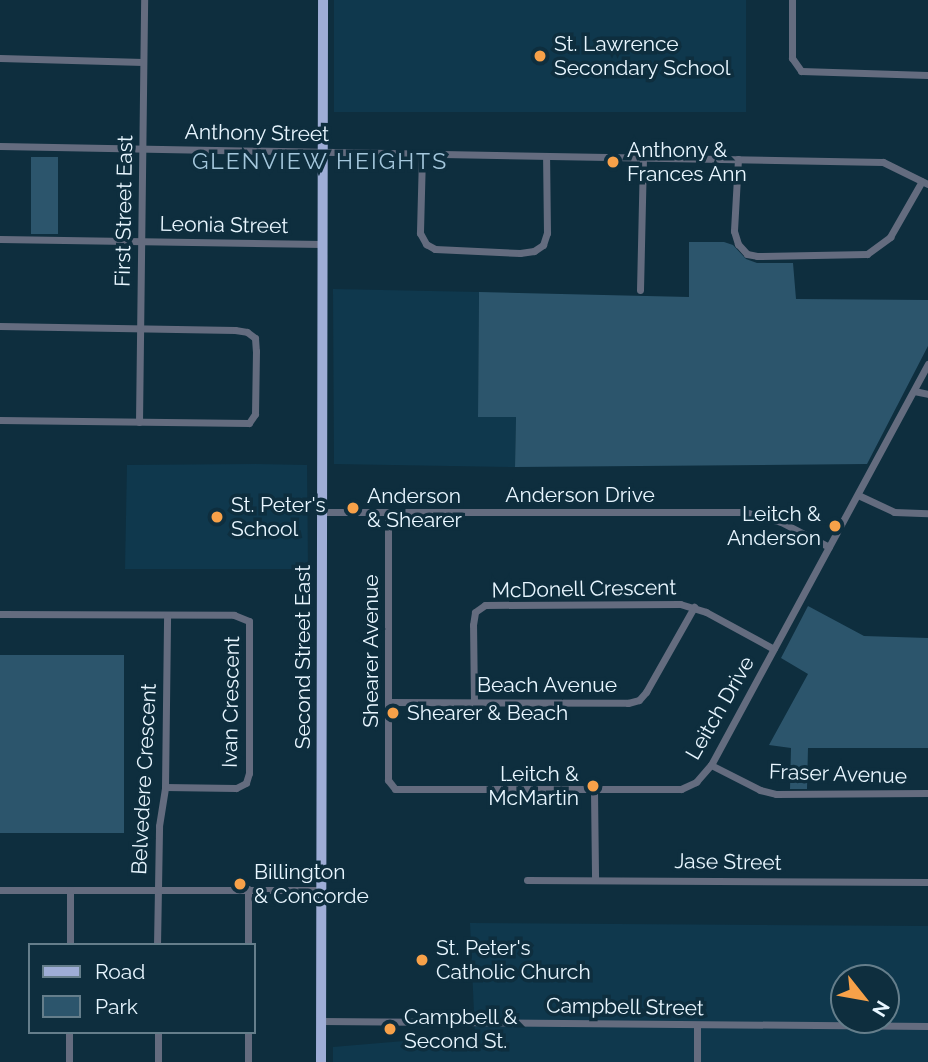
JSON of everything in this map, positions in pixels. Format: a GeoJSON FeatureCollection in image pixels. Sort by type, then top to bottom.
{"type":"FeatureCollection","features":[{"type":"Feature","properties":{"kind":"main road","name":"Second Street East"},"geometry":{"type":"LineString","coordinates":[[321,1062],[323,0]]}},
{"type":"Feature","properties":{"kind":"street","name":"First Street East"},"geometry":{"type":"LineString","coordinates":[[139,422],[144,0]]}},
{"type":"Feature","properties":{"kind":"street"},"geometry":{"type":"LineString","coordinates":[[792,0],[792,58],[801,71],[928,75]]}},
{"type":"Feature","properties":{"kind":"street"},"geometry":{"type":"LineString","coordinates":[[0,58],[143,62]]}},
{"type":"Feature","properties":{"kind":"street","name":"Anthony Street"},"geometry":{"type":"LineString","coordinates":[[0,146],[883,162],[925,183]]}},
{"type":"Feature","properties":{"kind":"street"},"geometry":{"type":"LineString","coordinates":[[422,155],[420,233],[426,244],[435,249],[520,253],[534,251],[543,245],[547,233],[546,156]]}},
{"type":"Feature","properties":{"kind":"street"},"geometry":{"type":"LineString","coordinates":[[640,290],[643,158]]}},
{"type":"Feature","properties":{"kind":"street"},"geometry":{"type":"LineString","coordinates":[[738,159],[734,231],[738,244],[747,254],[757,256],[867,254],[890,237],[925,183]]}},
{"type":"Feature","properties":{"kind":"street","name":"Leonia Street"},"geometry":{"type":"LineString","coordinates":[[0,239],[322,244]]}},
{"type":"Feature","properties":{"kind":"street"},"geometry":{"type":"LineString","coordinates":[[0,326],[247,332],[255,338],[256,363],[255,414],[249,423],[0,420]]}},
{"type":"Feature","properties":{"kind":"street","name":"Leitch Drive"},"geometry":{"type":"LineString","coordinates":[[395,789],[681,789],[696,782],[711,765],[928,364]]}},
{"type":"Feature","properties":{"kind":"street"},"geometry":{"type":"LineString","coordinates":[[914,391],[928,394]]}},
{"type":"Feature","properties":{"kind":"street"},"geometry":{"type":"LineString","coordinates":[[858,495],[894,512],[928,513]]}},
{"type":"Feature","properties":{"kind":"street","name":"Anderson Drive"},"geometry":{"type":"LineString","coordinates":[[322,512],[744,512],[781,522],[829,547]]}},
{"type":"Feature","properties":{"kind":"street","name":"Shearer Avenue"},"geometry":{"type":"LineString","coordinates":[[388,512],[388,780],[395,789]]}},
{"type":"Feature","properties":{"kind":"street","name":"McDonell Crescent"},"geometry":{"type":"LineString","coordinates":[[474,703],[473,625],[475,612],[485,605],[673,604],[694,607],[774,649]]}},
{"type":"Feature","properties":{"kind":"street","name":"Beach Avenue"},"geometry":{"type":"LineString","coordinates":[[389,702],[628,703],[639,699],[646,692],[694,607]]}},
{"type":"Feature","properties":{"kind":"street","name":"Ivan Crescent"},"geometry":{"type":"LineString","coordinates":[[0,614],[234,615],[248,621],[250,760],[246,783],[236,788],[165,787]]}},
{"type":"Feature","properties":{"kind":"street","name":"Belvedere Crescent"},"geometry":{"type":"LineString","coordinates":[[157,943],[159,826],[165,787],[167,615]]}},
{"type":"Feature","properties":{"kind":"street","name":"Fraser Avenue"},"geometry":{"type":"LineString","coordinates":[[711,765],[760,790],[776,793],[928,793]]}},
{"type":"Feature","properties":{"kind":"street"},"geometry":{"type":"LineString","coordinates":[[594,791],[595,879]]}},
{"type":"Feature","properties":{"kind":"street","name":"Jase Street"},"geometry":{"type":"LineString","coordinates":[[527,880],[928,882]]}},
{"type":"Feature","properties":{"kind":"street"},"geometry":{"type":"LineString","coordinates":[[248,889],[248,943]]}},
{"type":"Feature","properties":{"kind":"street"},"geometry":{"type":"LineString","coordinates":[[0,890],[321,890]]}},
{"type":"Feature","properties":{"kind":"street"},"geometry":{"type":"LineString","coordinates":[[70,890],[70,943]]}},
{"type":"Feature","properties":{"kind":"street","name":"Campbell Street"},"geometry":{"type":"LineString","coordinates":[[321,1021],[928,1026]]}},
{"type":"Feature","properties":{"kind":"street"},"geometry":{"type":"LineString","coordinates":[[697,1026],[697,1062]]}},
{"type":"Feature","properties":{"kind":"street"},"geometry":{"type":"LineString","coordinates":[[69,1034],[69,1062]]}},
{"type":"Feature","properties":{"kind":"street"},"geometry":{"type":"LineString","coordinates":[[158,1034],[158,1062]]}},
{"type":"Feature","properties":{"kind":"street"},"geometry":{"type":"LineString","coordinates":[[248,1034],[248,1062]]}},
{"type":"Feature","properties":{"kind":"shaded area","name":"St. Lawrence Secondary School"},"geometry":{"type":"Polygon","coordinates":[[[334,0],[746,0],[746,112],[334,112],[334,0]]]}},
{"type":"Feature","properties":{"kind":"shaded area"},"geometry":{"type":"Polygon","coordinates":[[[333,289],[479,292],[478,417],[516,417],[515,467],[334,464],[333,289]]]}},
{"type":"Feature","properties":{"kind":"shaded area","name":"St. Peter's School"},"geometry":{"type":"Polygon","coordinates":[[[127,465],[307,465],[308,569],[125,569],[127,465]]]}},
{"type":"Feature","properties":{"kind":"shaded area"},"geometry":{"type":"Polygon","coordinates":[[[470,923],[928,926],[928,1062],[333,1062],[333,1047],[475,1035],[470,923]]]}},
{"type":"Feature","properties":{"kind":"green space"},"geometry":{"type":"Polygon","coordinates":[[[31,157],[58,157],[58,234],[31,234],[31,157]]]}},
{"type":"Feature","properties":{"kind":"green space"},"geometry":{"type":"Polygon","coordinates":[[[689,242],[724,242],[733,245],[746,259],[757,263],[793,263],[796,299],[928,300],[928,346],[867,464],[515,467],[516,417],[478,417],[479,292],[689,297],[689,242]]]}},
{"type":"Feature","properties":{"kind":"green space"},"geometry":{"type":"Polygon","coordinates":[[[808,606],[864,636],[928,638],[928,748],[808,748],[807,789],[790,789],[791,748],[769,745],[808,674],[781,658],[808,606]]]}},
{"type":"Feature","properties":{"kind":"green space"},"geometry":{"type":"Polygon","coordinates":[[[0,655],[124,655],[124,833],[0,833],[0,655]]]}},
{"type":"Feature","properties":{"kind":"place","name":"St. Lawrence Secondary School"},"geometry":{"type":"Point","coordinates":[540,56]}},
{"type":"Feature","properties":{"kind":"place","name":"Anthony & Frances Ann"},"geometry":{"type":"Point","coordinates":[613,162]}},
{"type":"Feature","properties":{"kind":"place","name":"Anderson & Shearer"},"geometry":{"type":"Point","coordinates":[353,508]}},
{"type":"Feature","properties":{"kind":"place","name":"St. Peter's School"},"geometry":{"type":"Point","coordinates":[217,517]}},
{"type":"Feature","properties":{"kind":"place","name":"Leitch & Anderson"},"geometry":{"type":"Point","coordinates":[835,526]}},
{"type":"Feature","properties":{"kind":"place","name":"Shearer & Beach"},"geometry":{"type":"Point","coordinates":[393,713]}},
{"type":"Feature","properties":{"kind":"place","name":"Leitch & McMartin"},"geometry":{"type":"Point","coordinates":[593,786]}},
{"type":"Feature","properties":{"kind":"place","name":"Billington & Concorde"},"geometry":{"type":"Point","coordinates":[240,884]}},
{"type":"Feature","properties":{"kind":"place","name":"St. Peter's Catholic Church"},"geometry":{"type":"Point","coordinates":[422,960]}},
{"type":"Feature","properties":{"kind":"place","name":"Campbell & Second St."},"geometry":{"type":"Point","coordinates":[390,1029]}},
{"type":"Feature","properties":{"kind":"district","name":"GLENVIEW HEIGHTS"},"geometry":{"type":"Point","coordinates":[320,161]}}]}
